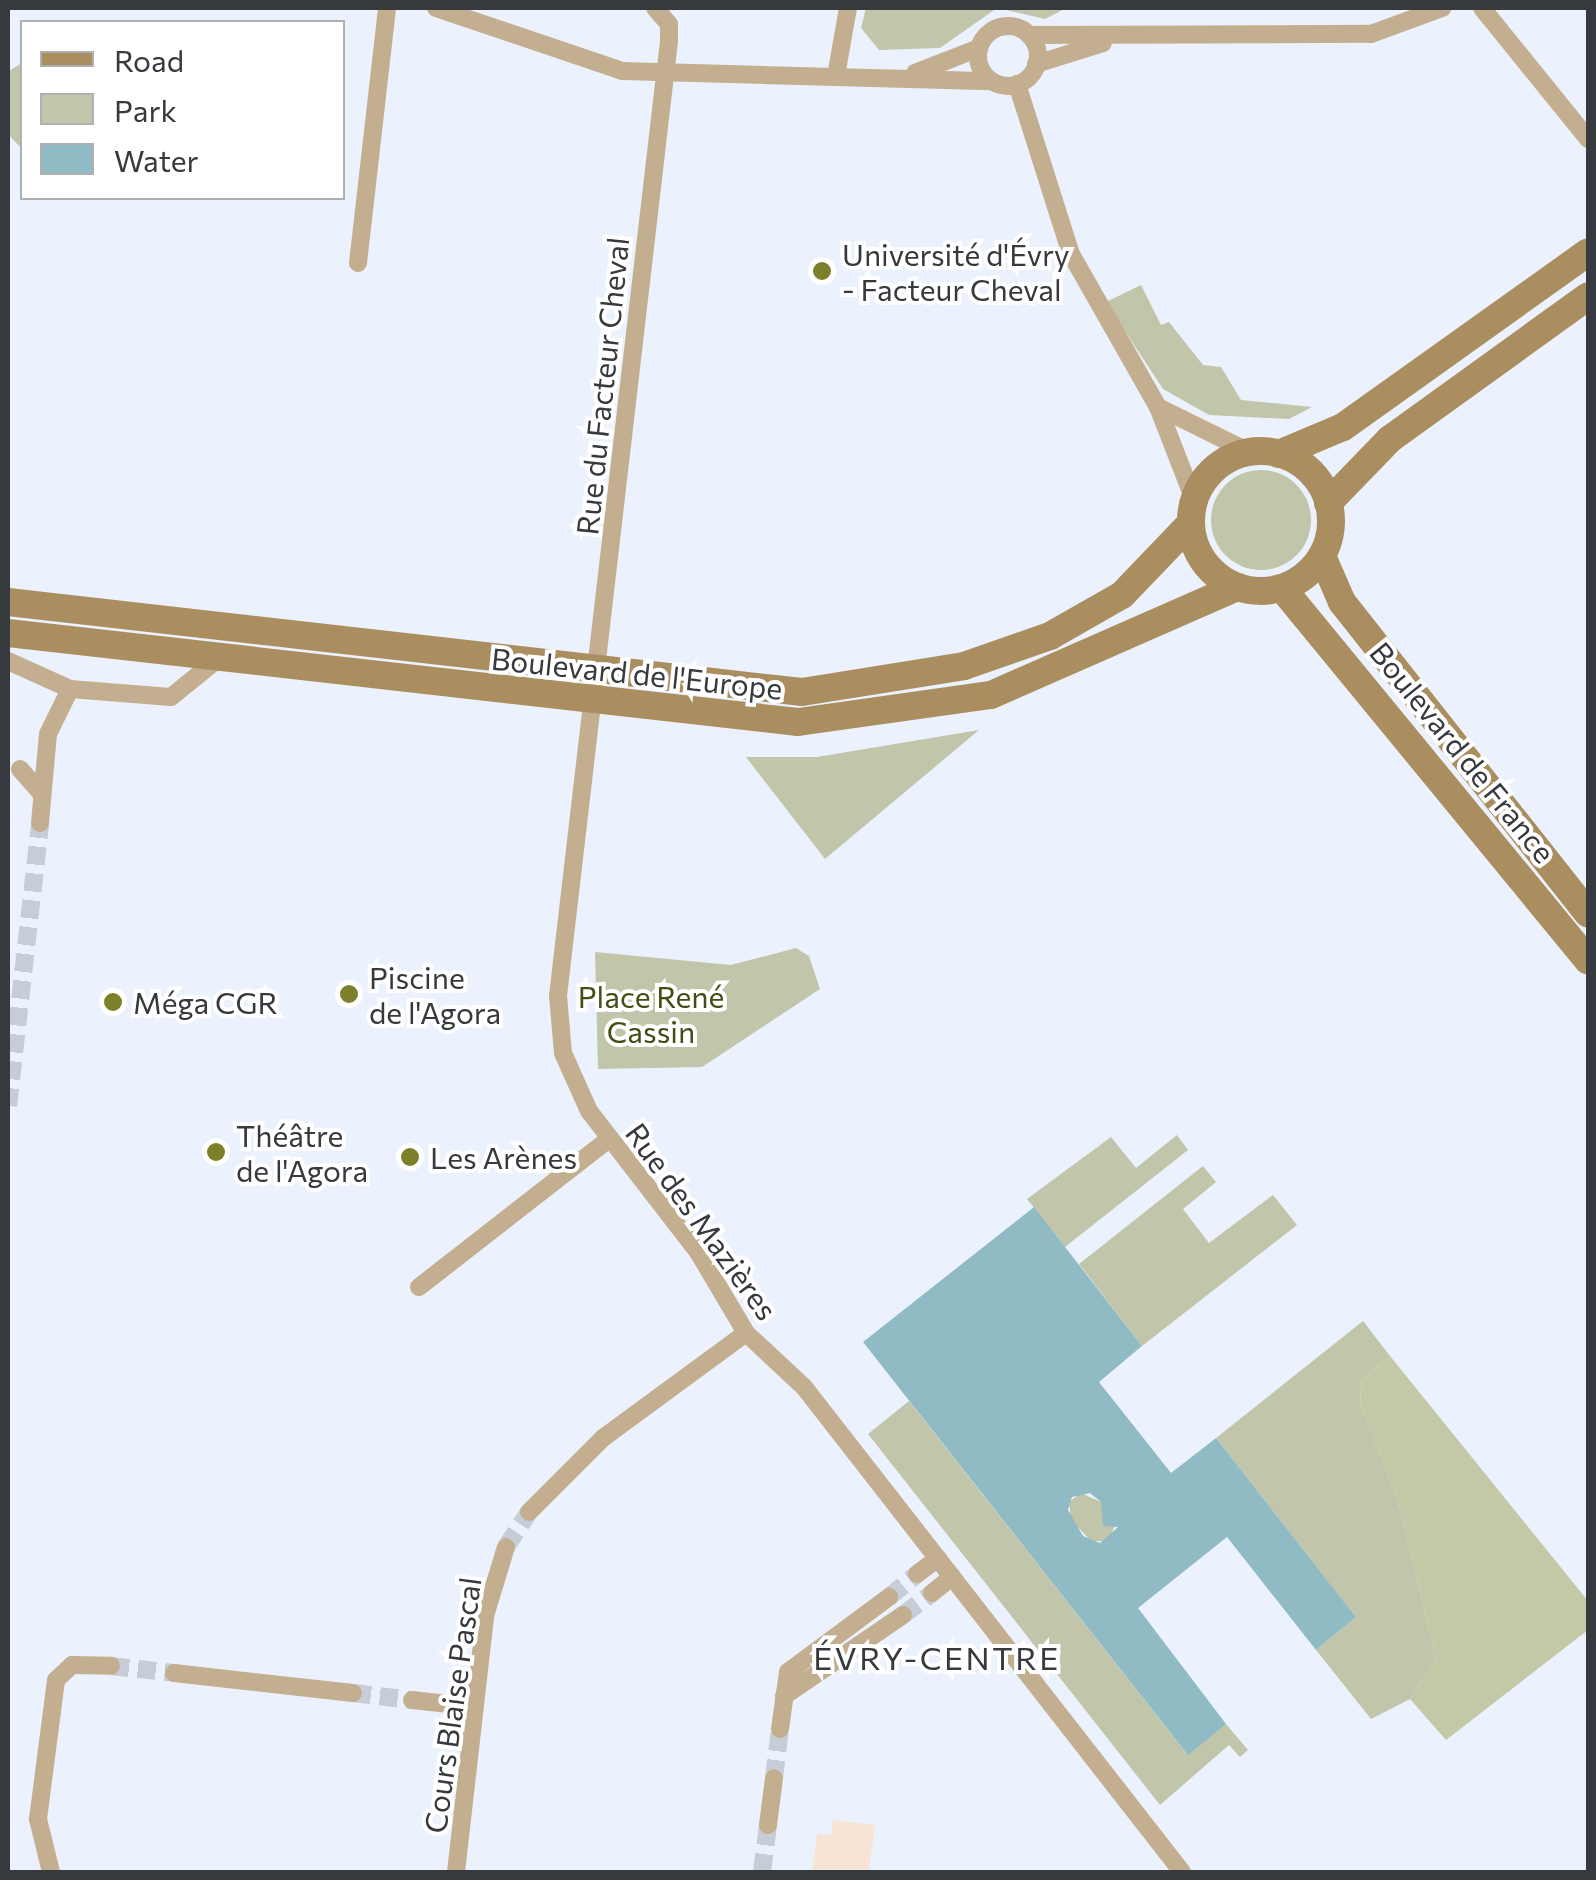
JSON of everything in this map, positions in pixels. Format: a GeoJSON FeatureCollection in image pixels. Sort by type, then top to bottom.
{"type":"FeatureCollection","features":[{"type":"Feature","properties":{"kind":"main road"},"geometry":{"type":"LineString","coordinates":[[1279,454],[1343,427],[1588,252]]}},
{"type":"Feature","properties":{"kind":"main road"},"geometry":{"type":"LineString","coordinates":[[1328,502],[1390,439],[1588,296]]}},
{"type":"Feature","properties":{"kind":"main road"},"geometry":{"type":"LineString","coordinates":[[1248,452],[1279,454],[1310,472],[1328,502],[1322,556],[1282,588],[1237,587],[1208,567],[1192,512],[1214,469],[1248,452]]}},
{"type":"Feature","properties":{"kind":"main road","name":"Boulevard de l'Europe"},"geometry":{"type":"LineString","coordinates":[[16,602],[802,692],[964,666],[1050,636],[1122,595],[1192,512]]}},
{"type":"Feature","properties":{"kind":"main road","name":"Boulevard de France"},"geometry":{"type":"LineString","coordinates":[[1322,556],[1342,602],[1588,914]]}},
{"type":"Feature","properties":{"kind":"main road","name":"Boulevard de l'Europe"},"geometry":{"type":"LineString","coordinates":[[14,633],[726,719],[873,718],[1057,672],[1237,587]]}},
{"type":"Feature","properties":{"kind":"main road","name":"Boulevard de France"},"geometry":{"type":"LineString","coordinates":[[1282,588],[1588,961]]}},
{"type":"Feature","properties":{"kind":"street"},"geometry":{"type":"LineString","coordinates":[[358,263],[387,8]]}},
{"type":"Feature","properties":{"kind":"street"},"geometry":{"type":"LineString","coordinates":[[436,8],[583,63],[664,74],[899,77],[1016,84]]}},
{"type":"Feature","properties":{"kind":"street","name":"Rue du Facteur Cheval"},"geometry":{"type":"LineString","coordinates":[[593,704],[670,24],[655,8]]}},
{"type":"Feature","properties":{"kind":"street"},"geometry":{"type":"LineString","coordinates":[[836,76],[848,8]]}},
{"type":"Feature","properties":{"kind":"street"},"geometry":{"type":"LineString","coordinates":[[899,77],[980,48],[1000,28],[1107,42],[1371,34],[1442,8]]}},
{"type":"Feature","properties":{"kind":"street"},"geometry":{"type":"LineString","coordinates":[[1482,8],[1588,139]]}},
{"type":"Feature","properties":{"kind":"street"},"geometry":{"type":"LineString","coordinates":[[1028,34],[1036,64]]}},
{"type":"Feature","properties":{"kind":"street"},"geometry":{"type":"LineString","coordinates":[[1016,84],[1036,64],[1107,42]]}},
{"type":"Feature","properties":{"kind":"street"},"geometry":{"type":"LineString","coordinates":[[980,48],[991,80]]}},
{"type":"Feature","properties":{"kind":"street"},"geometry":{"type":"LineString","coordinates":[[1016,84],[1078,270],[1158,406],[1192,512]]}},
{"type":"Feature","properties":{"kind":"street"},"geometry":{"type":"LineString","coordinates":[[1158,406],[1248,452]]}},
{"type":"Feature","properties":{"kind":"street"},"geometry":{"type":"LineString","coordinates":[[16,602],[11,663],[70,688],[170,697],[219,658]]}},
{"type":"Feature","properties":{"kind":"street"},"geometry":{"type":"LineString","coordinates":[[40,823],[52,719],[70,688]]}},
{"type":"Feature","properties":{"kind":"street","name":"Rue des Mazières"},"geometry":{"type":"LineString","coordinates":[[593,704],[557,1015],[568,1069],[609,1140],[698,1252],[746,1334],[804,1387],[1182,1872]]}},
{"type":"Feature","properties":{"kind":"street"},"geometry":{"type":"LineString","coordinates":[[20,769],[42,794]]}},
{"type":"Feature","properties":{"kind":"street"},"geometry":{"type":"LineString","coordinates":[[419,1287],[609,1140]]}},
{"type":"Feature","properties":{"kind":"street"},"geometry":{"type":"LineString","coordinates":[[530,1512],[590,1449],[746,1334]]}},
{"type":"Feature","properties":{"kind":"street","name":"Cours Blaise Pascal"},"geometry":{"type":"LineString","coordinates":[[456,1872],[490,1591],[506,1546]]}},
{"type":"Feature","properties":{"kind":"street"},"geometry":{"type":"LineString","coordinates":[[917,1574],[938,1558]]}},
{"type":"Feature","properties":{"kind":"street"},"geometry":{"type":"LineString","coordinates":[[932,1592],[952,1577]]}},
{"type":"Feature","properties":{"kind":"street"},"geometry":{"type":"LineString","coordinates":[[780,1729],[788,1672],[889,1597]]}},
{"type":"Feature","properties":{"kind":"street"},"geometry":{"type":"LineString","coordinates":[[784,1696],[903,1615]]}},
{"type":"Feature","properties":{"kind":"street"},"geometry":{"type":"LineString","coordinates":[[51,1872],[38,1819],[56,1680],[72,1665],[110,1666]]}},
{"type":"Feature","properties":{"kind":"street"},"geometry":{"type":"LineString","coordinates":[[174,1673],[353,1693]]}},
{"type":"Feature","properties":{"kind":"street"},"geometry":{"type":"LineString","coordinates":[[412,1700],[475,1707]]}},
{"type":"Feature","properties":{"kind":"street"},"geometry":{"type":"LineString","coordinates":[[768,1826],[774,1778]]}},
{"type":"Feature","properties":{"kind":"shaded area"},"geometry":{"type":"Polygon","coordinates":[[[833,1820],[875,1825],[869,1872],[812,1872],[817,1834],[831,1835],[833,1820]]]}},
{"type":"Feature","properties":{"kind":"green space"},"geometry":{"type":"Polygon","coordinates":[[[866,8],[997,8],[940,48],[879,50],[861,28],[866,8]]]}},
{"type":"Feature","properties":{"kind":"green space"},"geometry":{"type":"Polygon","coordinates":[[[997,8],[1066,8],[1045,19],[997,8]]]}},
{"type":"Feature","properties":{"kind":"green space"},"geometry":{"type":"Polygon","coordinates":[[[20,64],[20,147],[8,134],[9,71],[20,64]]]}},
{"type":"Feature","properties":{"kind":"green space"},"geometry":{"type":"Polygon","coordinates":[[[1141,285],[1161,325],[1169,322],[1203,365],[1221,367],[1241,400],[1312,407],[1289,419],[1209,415],[1163,389],[1106,302],[1141,285]]]}},
{"type":"Feature","properties":{"kind":"green space"},"geometry":{"type":"Polygon","coordinates":[[[1261,470],[1280,474],[1296,485],[1307,501],[1311,520],[1307,539],[1296,555],[1280,566],[1261,570],[1242,566],[1226,555],[1215,539],[1211,520],[1215,501],[1226,485],[1242,474],[1261,470]]]}},
{"type":"Feature","properties":{"kind":"green space"},"geometry":{"type":"Polygon","coordinates":[[[979,730],[825,859],[746,757],[817,757],[979,730]]]}},
{"type":"Feature","properties":{"kind":"green space","name":"Place René Cassin"},"geometry":{"type":"Polygon","coordinates":[[[796,948],[809,956],[820,989],[702,1067],[598,1069],[595,952],[731,965],[796,948]]]}},
{"type":"Feature","properties":{"kind":"green space"},"geometry":{"type":"Polygon","coordinates":[[[1177,1135],[1188,1150],[1065,1247],[1027,1199],[1111,1137],[1136,1168],[1177,1135]]]}},
{"type":"Feature","properties":{"kind":"green space"},"geometry":{"type":"Polygon","coordinates":[[[1203,1166],[1216,1182],[1183,1209],[1209,1243],[1273,1195],[1297,1225],[1142,1346],[1079,1264],[1203,1166]]]}},
{"type":"Feature","properties":{"kind":"green space"},"geometry":{"type":"Polygon","coordinates":[[[1363,1321],[1390,1356],[1362,1380],[1360,1403],[1399,1503],[1436,1659],[1410,1699],[1371,1719],[1316,1650],[1356,1617],[1216,1438],[1363,1321]]]}},
{"type":"Feature","properties":{"kind":"green space"},"geometry":{"type":"Polygon","coordinates":[[[1390,1356],[1588,1601],[1588,1630],[1446,1740],[1410,1699],[1436,1659],[1399,1503],[1360,1403],[1362,1380],[1390,1356]]]}},
{"type":"Feature","properties":{"kind":"green space"},"geometry":{"type":"Polygon","coordinates":[[[909,1401],[1187,1754],[1226,1724],[1248,1750],[1240,1757],[1229,1745],[1160,1805],[868,1434],[909,1401]]]}},
{"type":"Feature","properties":{"kind":"green space"},"geometry":{"type":"Polygon","coordinates":[[[1081,1493],[1101,1502],[1106,1525],[1116,1523],[1108,1541],[1091,1541],[1071,1520],[1069,1502],[1081,1493]]]}},
{"type":"Feature","properties":{"kind":"water"},"geometry":{"type":"Polygon","coordinates":[[[1034,1207],[1142,1346],[1099,1382],[1171,1473],[1216,1438],[1356,1617],[1316,1650],[1227,1537],[1138,1608],[1226,1724],[1188,1755],[863,1342],[1034,1207]],[[1090,1493],[1072,1497],[1068,1510],[1083,1536],[1100,1543],[1118,1527],[1103,1526],[1101,1502],[1090,1493]]]}},
{"type":"Feature","properties":{"kind":"tunnel"},"geometry":{"type":"LineString","coordinates":[[8,1106],[40,823]]}},
{"type":"Feature","properties":{"kind":"tunnel"},"geometry":{"type":"LineString","coordinates":[[506,1547],[529,1512]]}},
{"type":"Feature","properties":{"kind":"tunnel"},"geometry":{"type":"LineString","coordinates":[[889,1597],[917,1574]]}},
{"type":"Feature","properties":{"kind":"tunnel"},"geometry":{"type":"LineString","coordinates":[[903,1615],[932,1593]]}},
{"type":"Feature","properties":{"kind":"tunnel"},"geometry":{"type":"LineString","coordinates":[[111,1666],[174,1673]]}},
{"type":"Feature","properties":{"kind":"tunnel"},"geometry":{"type":"LineString","coordinates":[[353,1693],[412,1700]]}},
{"type":"Feature","properties":{"kind":"tunnel"},"geometry":{"type":"LineString","coordinates":[[774,1778],[780,1729]]}},
{"type":"Feature","properties":{"kind":"tunnel"},"geometry":{"type":"LineString","coordinates":[[762,1872],[768,1825]]}},
{"type":"Feature","properties":{"kind":"place","name":"Université d'Évry - Facteur Cheval"},"geometry":{"type":"Point","coordinates":[822,271]}},
{"type":"Feature","properties":{"kind":"place","name":"Piscine de l'Agora"},"geometry":{"type":"Point","coordinates":[349,994]}},
{"type":"Feature","properties":{"kind":"place","name":"Méga CGR"},"geometry":{"type":"Point","coordinates":[113,1002]}},
{"type":"Feature","properties":{"kind":"place","name":"Théâtre de l'Agora"},"geometry":{"type":"Point","coordinates":[216,1152]}},
{"type":"Feature","properties":{"kind":"place","name":"Les Arènes"},"geometry":{"type":"Point","coordinates":[410,1157]}},
{"type":"Feature","properties":{"kind":"district","name":"ÉVRY-CENTRE"},"geometry":{"type":"Point","coordinates":[937,1657]}}]}
